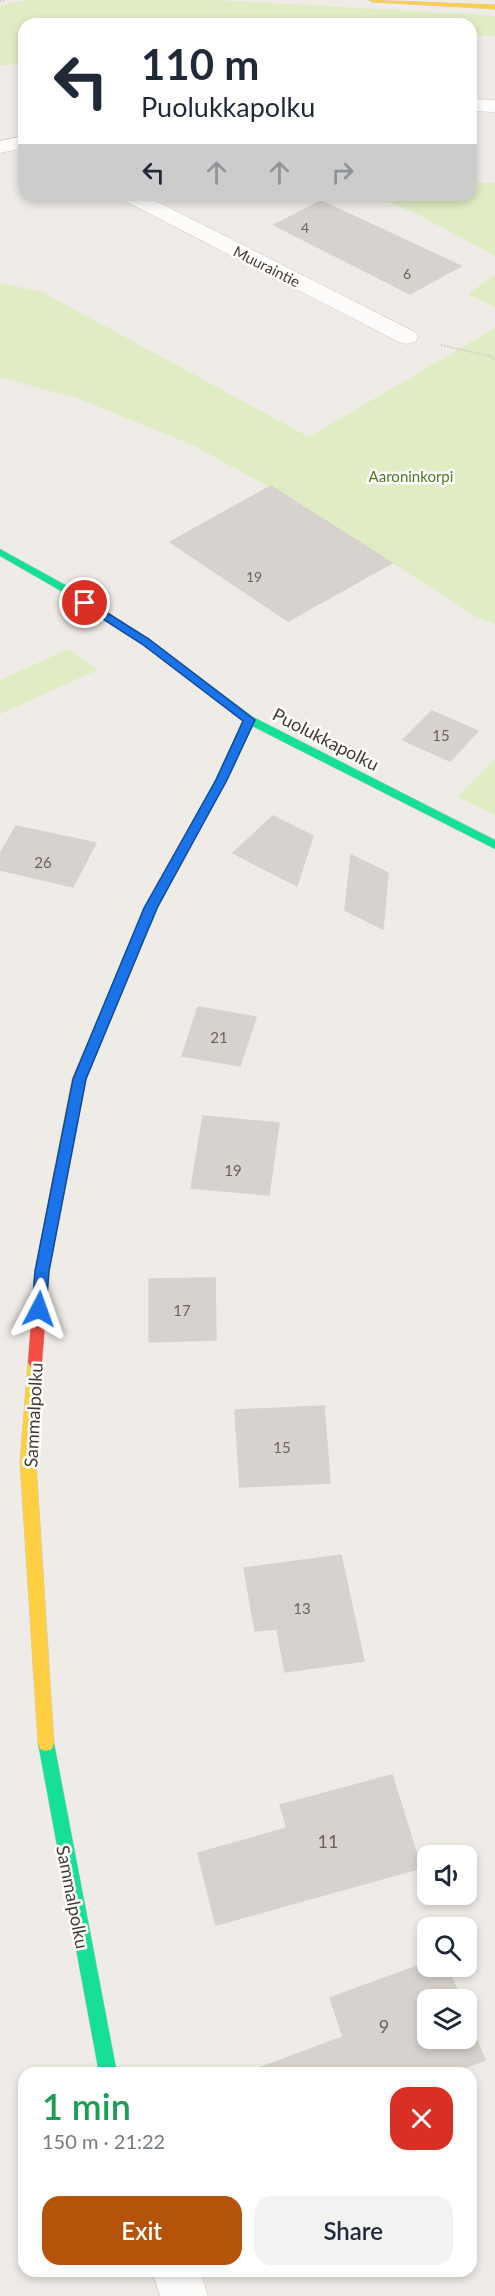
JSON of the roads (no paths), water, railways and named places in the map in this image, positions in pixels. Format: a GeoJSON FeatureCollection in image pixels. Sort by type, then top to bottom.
{"type":"FeatureCollection","features":[{"type":"Feature","properties":{"kind":"street"},"geometry":{"type":"LineString","coordinates":[[373,0],[495,7]]}},
{"type":"Feature","properties":{"kind":"street"},"geometry":{"type":"LineString","coordinates":[[477,105],[495,106]]}},
{"type":"Feature","properties":{"kind":"street"},"geometry":{"type":"LineString","coordinates":[[0,147],[18,143]]}},
{"type":"Feature","properties":{"kind":"street","name":"Muuraintie"},"geometry":{"type":"LineString","coordinates":[[140,201],[407,337]]}},
{"type":"Feature","properties":{"kind":"street","name":"Puolukkapolku"},"geometry":{"type":"LineString","coordinates":[[0,552],[146,642],[249,720],[495,845]]}},
{"type":"Feature","properties":{"kind":"street","name":"Sammalpolku"},"geometry":{"type":"LineString","coordinates":[[107,2067],[46,1750],[28,1462],[42,1271],[79,1079],[151,908],[222,780],[249,720]]}},
{"type":"Feature","properties":{"kind":"street"},"geometry":{"type":"LineString","coordinates":[[178,2277],[184,2296]]}},
{"type":"Feature","properties":{"kind":"park label","name":"Aaroninkorpi"},"geometry":{"type":"Point","coordinates":[411,476]}}]}
